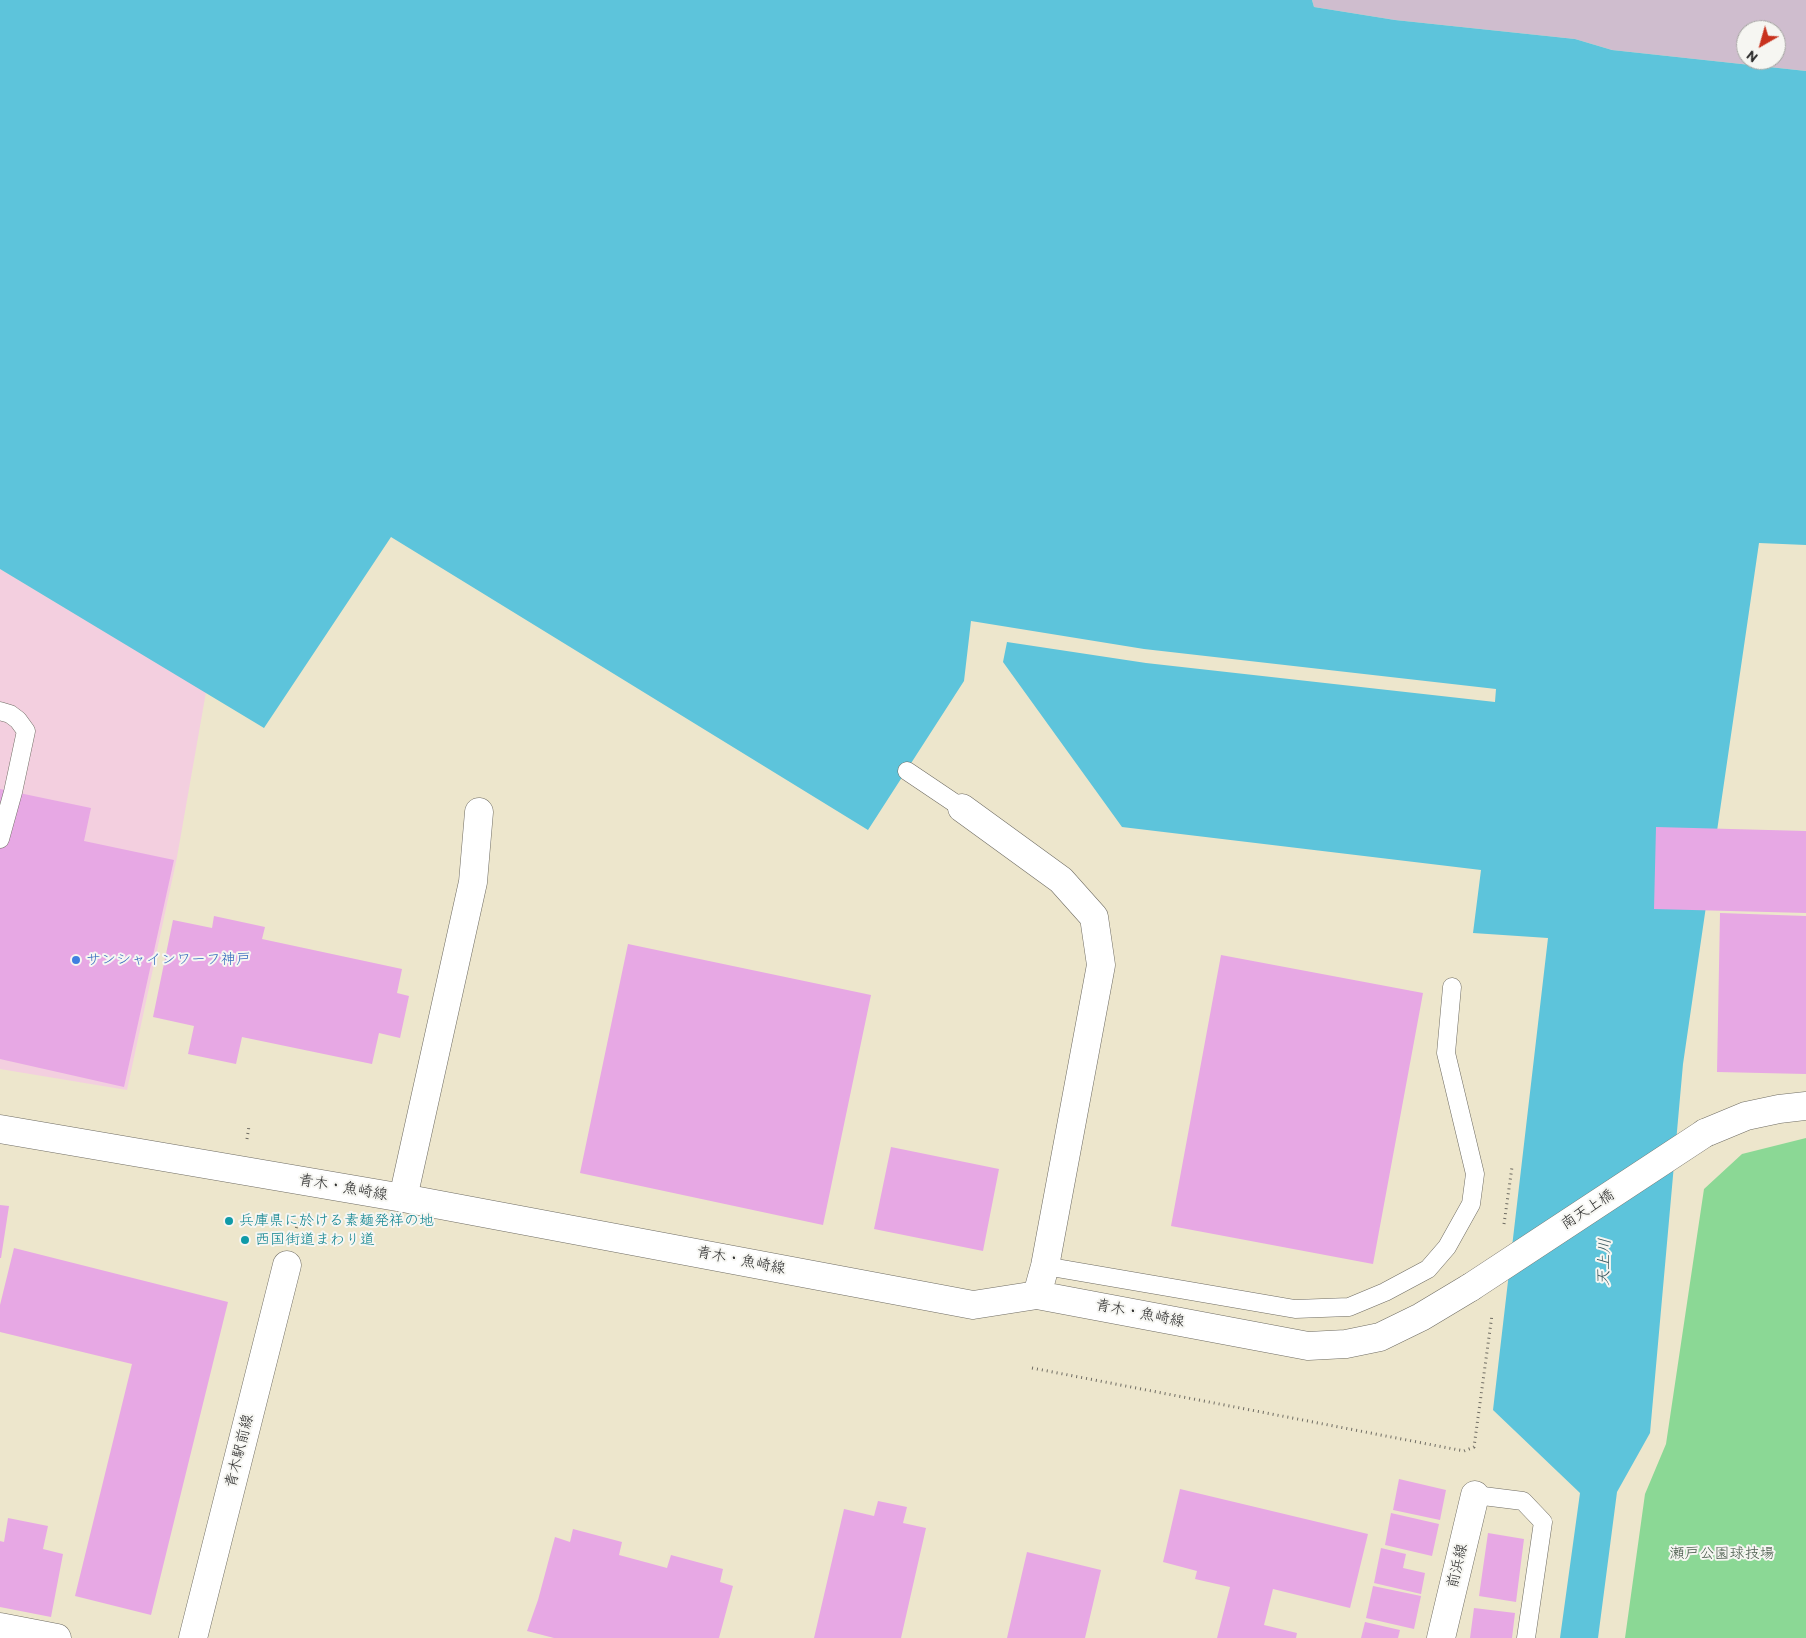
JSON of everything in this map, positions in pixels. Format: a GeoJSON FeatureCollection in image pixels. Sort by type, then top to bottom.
{"type":"FeatureCollection","features":[{"type":"Feature","properties":{"kind":"street"},"geometry":{"type":"LineString","coordinates":[[962,808],[1061,880],[1094,917],[1101,965],[1045,1266],[1037,1295]]}},
{"type":"Feature","properties":{"kind":"street"},"geometry":{"type":"LineString","coordinates":[[403,1198],[473,882],[479,812]]}},
{"type":"Feature","properties":{"kind":"street","name":"南天上橋"},"geometry":{"type":"LineString","coordinates":[[1470,1286],[1705,1133],[1746,1116],[1806,1106]]}},
{"type":"Feature","properties":{"kind":"street","name":"青木・魚崎線"},"geometry":{"type":"LineString","coordinates":[[0,1129],[403,1198],[972,1305],[1037,1295],[1308,1346],[1346,1344],[1380,1337],[1421,1317],[1470,1286]]}},
{"type":"Feature","properties":{"kind":"street","name":"青木駅前線"},"geometry":{"type":"LineString","coordinates":[[193,1638],[287,1265]]}},
{"type":"Feature","properties":{"kind":"street","name":"前浜線"},"geometry":{"type":"LineString","coordinates":[[1441,1638],[1475,1495]]}},
{"type":"Feature","properties":{"kind":"street"},"geometry":{"type":"LineString","coordinates":[[0,1627],[57,1638]]}},
{"type":"Feature","properties":{"kind":"lane"},"geometry":{"type":"LineString","coordinates":[[0,711],[10,714],[18,720],[26,731],[13,792],[0,839]]}},
{"type":"Feature","properties":{"kind":"lane"},"geometry":{"type":"LineString","coordinates":[[906,770],[962,808]]}},
{"type":"Feature","properties":{"kind":"lane"},"geometry":{"type":"LineString","coordinates":[[1045,1266],[1295,1309],[1349,1307],[1385,1292],[1428,1269],[1447,1247],[1471,1204],[1475,1174],[1446,1053],[1452,987]]}},
{"type":"Feature","properties":{"kind":"lane"},"geometry":{"type":"LineString","coordinates":[[1475,1495],[1523,1501],[1543,1522],[1526,1638]]}},
{"type":"Feature","properties":{"kind":"shaded area"},"geometry":{"type":"Polygon","coordinates":[[[1312,0],[1806,0],[1806,71],[1786,69],[1786,20],[1736,20],[1736,63],[1612,50],[1575,39],[1395,20],[1314,7],[1312,0]]]}},
{"type":"Feature","properties":{"kind":"shaded area"},"geometry":{"type":"Polygon","coordinates":[[[0,569],[206,692],[177,857],[127,1090],[0,1069],[0,569]]]}},
{"type":"Feature","properties":{"kind":"green space","name":"瀬戸公園球技場"},"geometry":{"type":"Polygon","coordinates":[[[1806,1138],[1806,1638],[1625,1638],[1645,1494],[1666,1444],[1704,1189],[1742,1154],[1806,1138]]]}},
{"type":"Feature","properties":{"kind":"water","name":"天上川"},"geometry":{"type":"Polygon","coordinates":[[[0,0],[1312,0],[1314,7],[1395,20],[1575,39],[1612,50],[1736,63],[1736,70],[1786,69],[1806,71],[1806,545],[1759,543],[1683,1064],[1650,1433],[1617,1492],[1598,1638],[1560,1638],[1580,1493],[1493,1410],[1548,938],[1473,933],[1481,870],[1122,827],[1003,662],[1007,642],[1146,663],[1495,702],[1496,689],[1144,649],[971,621],[964,681],[868,830],[391,537],[264,728],[0,569],[0,0]]]}},
{"type":"Feature","properties":{"kind":"building","name":"サンシャインワーフ神戸"},"geometry":{"type":"Polygon","coordinates":[[[0,789],[91,808],[84,841],[174,860],[124,1087],[0,1059],[0,789]]]}},
{"type":"Feature","properties":{"kind":"building"},"geometry":{"type":"Polygon","coordinates":[[[1656,827],[1806,831],[1806,913],[1654,909],[1656,827]]]}},
{"type":"Feature","properties":{"kind":"building"},"geometry":{"type":"Polygon","coordinates":[[[1720,913],[1806,916],[1806,1074],[1717,1072],[1720,913]]]}},
{"type":"Feature","properties":{"kind":"building"},"geometry":{"type":"Polygon","coordinates":[[[214,916],[265,927],[262,939],[402,969],[397,993],[409,996],[400,1038],[379,1033],[372,1064],[242,1037],[236,1064],[188,1054],[194,1026],[153,1017],[173,920],[212,928],[214,916]]]}},
{"type":"Feature","properties":{"kind":"building"},"geometry":{"type":"Polygon","coordinates":[[[628,944],[871,995],[823,1225],[580,1173],[628,944]]]}},
{"type":"Feature","properties":{"kind":"building"},"geometry":{"type":"Polygon","coordinates":[[[1221,955],[1423,993],[1373,1264],[1171,1226],[1221,955]]]}},
{"type":"Feature","properties":{"kind":"building"},"geometry":{"type":"Polygon","coordinates":[[[891,1147],[999,1169],[983,1251],[874,1229],[891,1147]]]}},
{"type":"Feature","properties":{"kind":"building"},"geometry":{"type":"Polygon","coordinates":[[[0,1205],[9,1206],[1,1258],[0,1258],[0,1205]]]}},
{"type":"Feature","properties":{"kind":"building"},"geometry":{"type":"Polygon","coordinates":[[[14,1248],[228,1302],[151,1615],[75,1596],[132,1364],[0,1332],[0,1305],[14,1248]]]}},
{"type":"Feature","properties":{"kind":"building"},"geometry":{"type":"Polygon","coordinates":[[[1399,1479],[1446,1490],[1440,1520],[1393,1510],[1399,1479]]]}},
{"type":"Feature","properties":{"kind":"building"},"geometry":{"type":"Polygon","coordinates":[[[1180,1489],[1368,1534],[1350,1608],[1273,1589],[1264,1625],[1297,1633],[1296,1638],[1217,1638],[1230,1587],[1195,1579],[1197,1571],[1163,1562],[1180,1489]]]}},
{"type":"Feature","properties":{"kind":"building"},"geometry":{"type":"Polygon","coordinates":[[[878,1501],[907,1507],[903,1523],[926,1528],[901,1638],[814,1638],[844,1509],[874,1516],[878,1501]]]}},
{"type":"Feature","properties":{"kind":"building"},"geometry":{"type":"Polygon","coordinates":[[[1391,1513],[1439,1524],[1432,1556],[1385,1545],[1391,1513]]]}},
{"type":"Feature","properties":{"kind":"building"},"geometry":{"type":"Polygon","coordinates":[[[8,1518],[48,1526],[43,1549],[63,1554],[51,1617],[0,1607],[0,1541],[4,1542],[8,1518]]]}},
{"type":"Feature","properties":{"kind":"building"},"geometry":{"type":"Polygon","coordinates":[[[573,1529],[622,1542],[619,1555],[667,1568],[671,1555],[723,1569],[720,1582],[733,1586],[719,1638],[554,1638],[527,1631],[538,1600],[555,1537],[570,1542],[573,1529]]]}},
{"type":"Feature","properties":{"kind":"building"},"geometry":{"type":"Polygon","coordinates":[[[1488,1533],[1524,1539],[1516,1602],[1479,1596],[1488,1533]]]}},
{"type":"Feature","properties":{"kind":"building"},"geometry":{"type":"Polygon","coordinates":[[[1381,1548],[1406,1554],[1403,1568],[1425,1573],[1421,1594],[1374,1583],[1381,1548]]]}},
{"type":"Feature","properties":{"kind":"building"},"geometry":{"type":"Polygon","coordinates":[[[1027,1552],[1101,1570],[1085,1638],[1007,1638],[1027,1552]]]}},
{"type":"Feature","properties":{"kind":"building"},"geometry":{"type":"Polygon","coordinates":[[[1373,1586],[1421,1596],[1414,1629],[1366,1618],[1373,1586]]]}},
{"type":"Feature","properties":{"kind":"building"},"geometry":{"type":"Polygon","coordinates":[[[1474,1608],[1515,1613],[1512,1638],[1470,1638],[1474,1608]]]}},
{"type":"Feature","properties":{"kind":"building"},"geometry":{"type":"Polygon","coordinates":[[[1365,1622],[1400,1630],[1398,1638],[1361,1638],[1365,1622]]]}},
{"type":"Feature","properties":{"kind":"place","name":"サンシャインワーフ神戸"},"geometry":{"type":"Point","coordinates":[76,960]}},
{"type":"Feature","properties":{"kind":"place","name":"兵庫県に於ける素麺発祥の地"},"geometry":{"type":"Point","coordinates":[229,1221]}},
{"type":"Feature","properties":{"kind":"place","name":"西国街道まわり道"},"geometry":{"type":"Point","coordinates":[245,1240]}}]}
